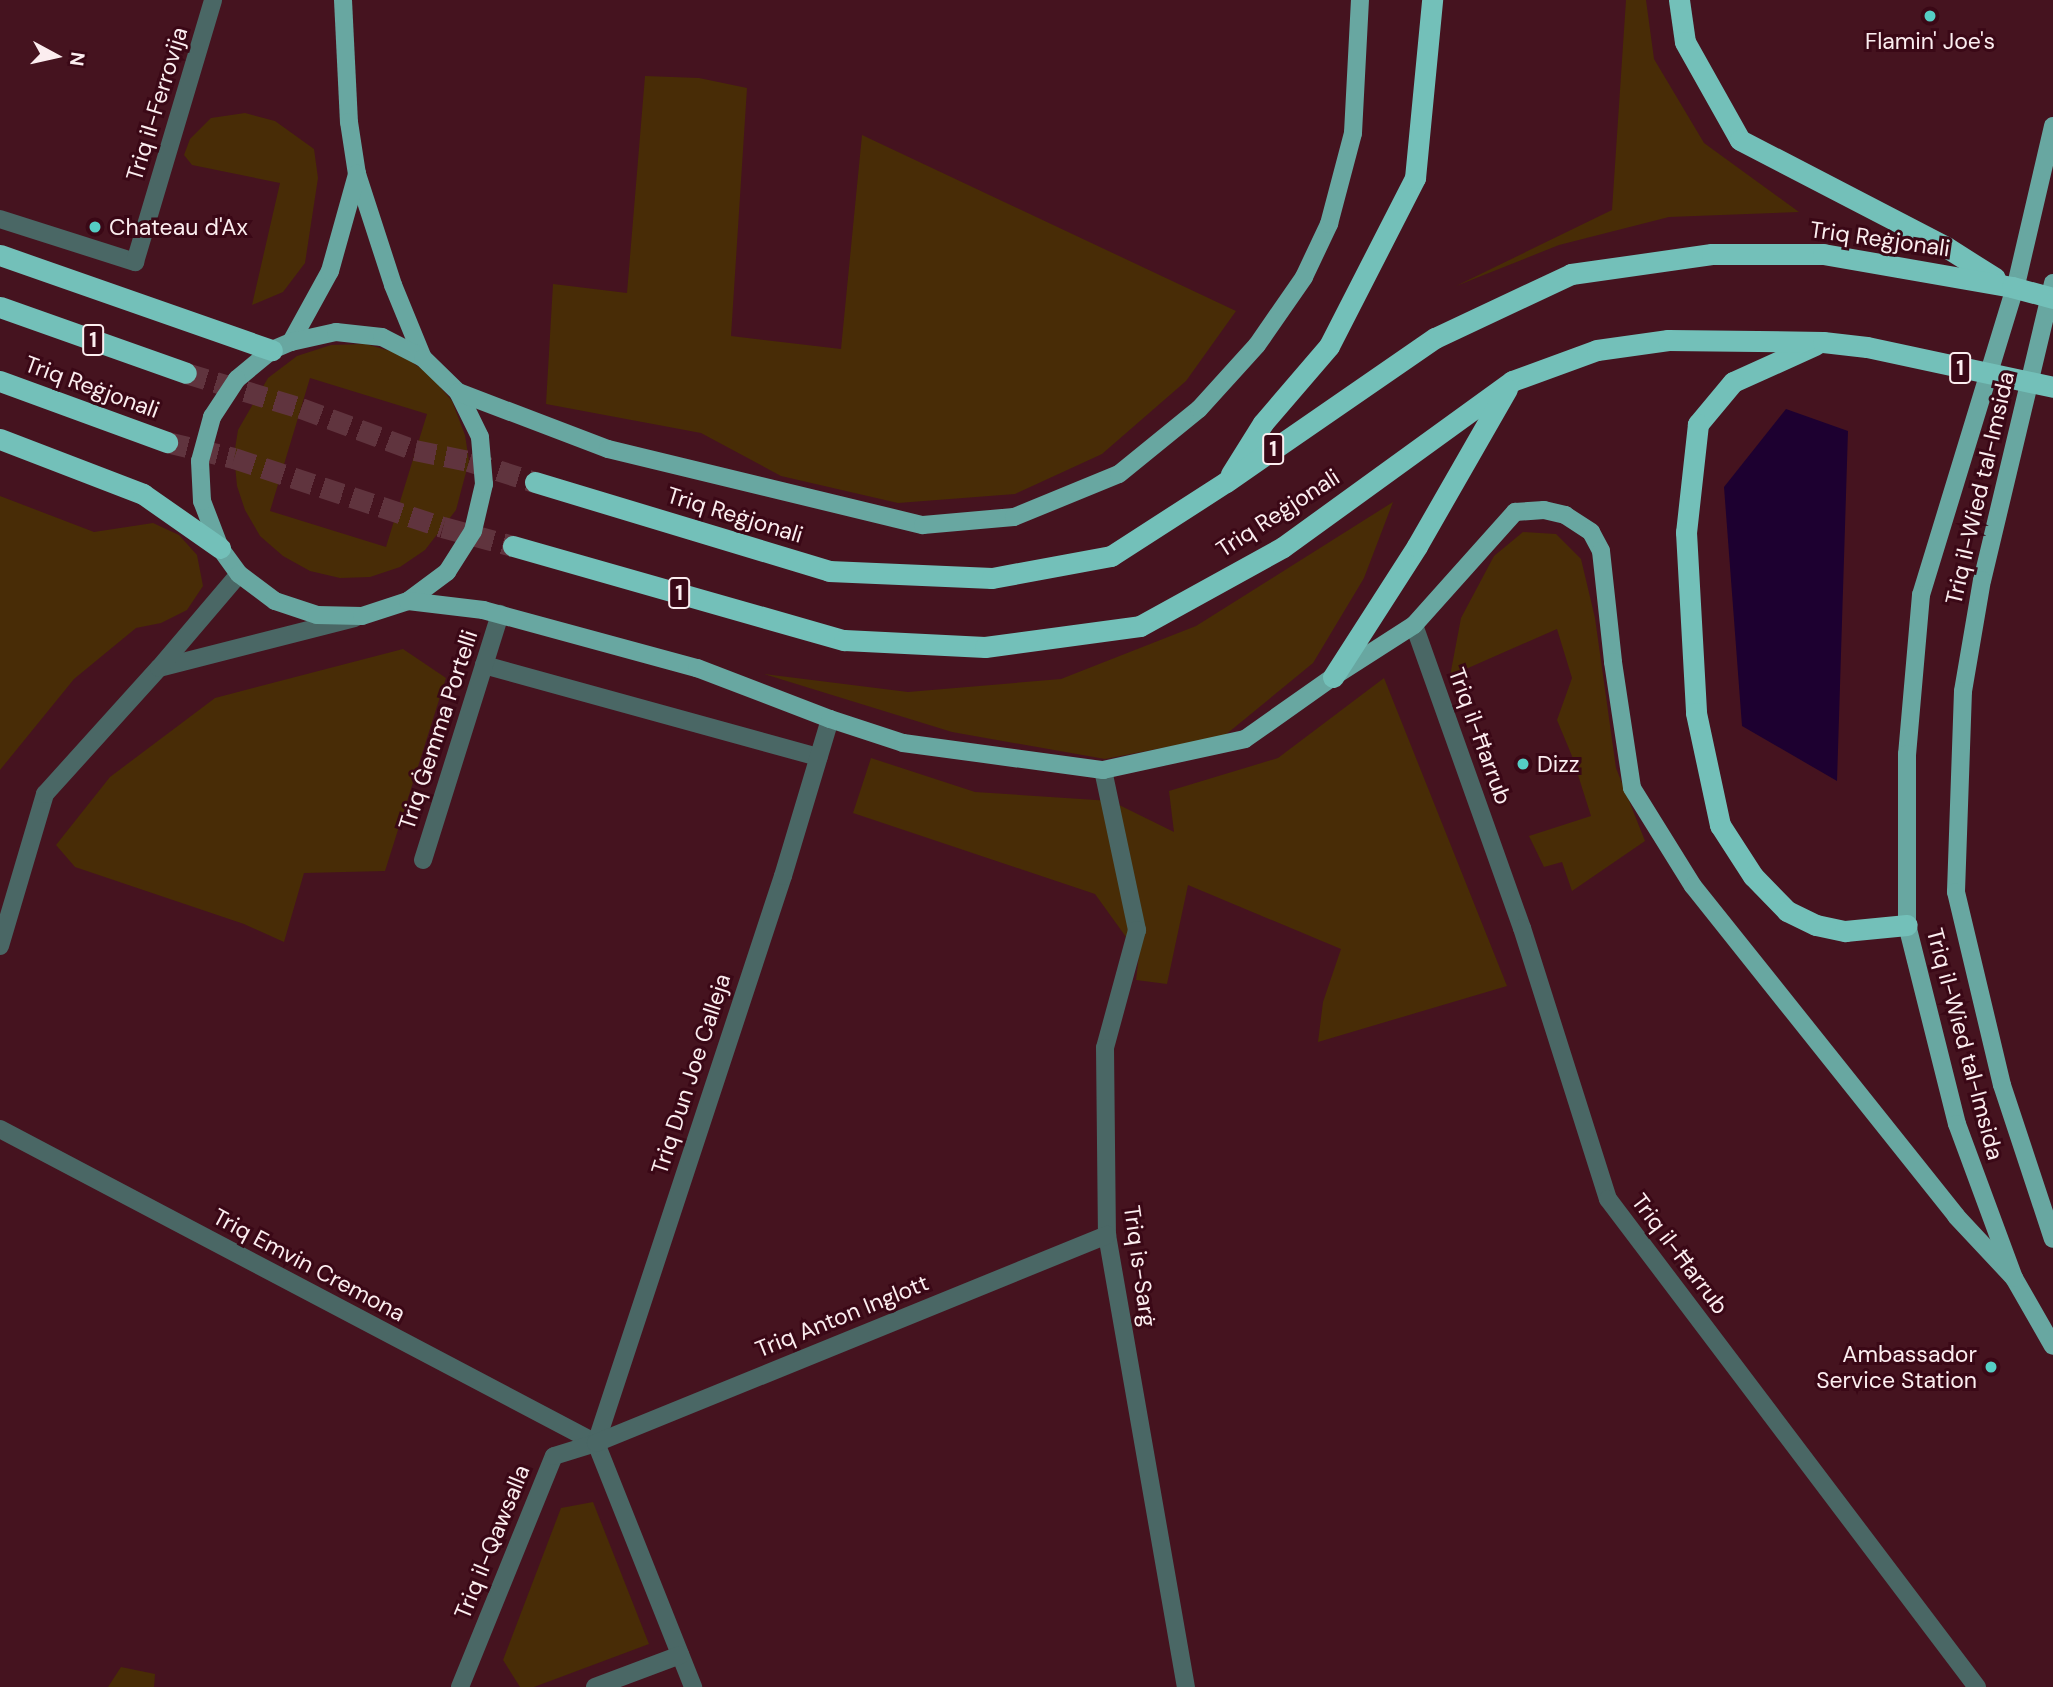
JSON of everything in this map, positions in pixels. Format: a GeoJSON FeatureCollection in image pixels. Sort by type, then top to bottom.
{"type":"FeatureCollection","features":[{"type":"Feature","properties":{"kind":"highway"},"geometry":{"type":"LineString","coordinates":[[1226,482],[1263,423],[1329,346],[1415,178],[1432,0]]}},
{"type":"Feature","properties":{"kind":"highway"},"geometry":{"type":"LineString","coordinates":[[1679,0],[1685,43],[1740,140],[1946,247],[2009,286]]}},
{"type":"Feature","properties":{"kind":"highway","name":"Triq Reġjonali"},"geometry":{"type":"LineString","coordinates":[[535,482],[829,571],[992,578],[1111,556],[1226,482],[1435,338],[1571,274],[1712,254],[1823,254],[2009,286],[2053,298]]}},
{"type":"Feature","properties":{"kind":"highway"},"geometry":{"type":"LineString","coordinates":[[0,255],[282,346]]}},
{"type":"Feature","properties":{"kind":"highway","name":"Triq Reġjonali"},"geometry":{"type":"LineString","coordinates":[[0,307],[186,373]]}},
{"type":"Feature","properties":{"kind":"highway","name":"Triq Reġjonali"},"geometry":{"type":"LineString","coordinates":[[513,546],[844,640],[985,647],[1140,626],[1283,547],[1512,382],[1597,350],[1668,340],[1823,342],[1867,347],[2053,387]]}},
{"type":"Feature","properties":{"kind":"highway"},"geometry":{"type":"LineString","coordinates":[[1823,342],[1733,382],[1698,424],[1686,532],[1696,713],[1720,825],[1753,876],[1787,911],[1816,925],[1845,931],[1907,925]]}},
{"type":"Feature","properties":{"kind":"highway","name":"Triq Reġjonali"},"geometry":{"type":"LineString","coordinates":[[0,381],[167,442]]}},
{"type":"Feature","properties":{"kind":"highway"},"geometry":{"type":"LineString","coordinates":[[1332,677],[1410,556],[1512,382]]}},
{"type":"Feature","properties":{"kind":"highway"},"geometry":{"type":"LineString","coordinates":[[0,439],[143,494],[220,548]]}},
{"type":"Feature","properties":{"kind":"main road"},"geometry":{"type":"LineString","coordinates":[[343,0],[349,122],[357,174],[393,285],[423,358]]}},
{"type":"Feature","properties":{"kind":"main road"},"geometry":{"type":"LineString","coordinates":[[458,392],[608,449],[923,525],[1013,517],[1119,474],[1199,409],[1256,345],[1304,277],[1329,224],[1353,133],[1360,0]]}},
{"type":"Feature","properties":{"kind":"main road","name":"Triq il-Wied tal-Imsida"},"geometry":{"type":"LineString","coordinates":[[2053,126],[2017,281],[1921,595],[1907,754],[1907,925],[1957,1124],[2014,1278],[2053,1346]]}},
{"type":"Feature","properties":{"kind":"main road"},"geometry":{"type":"LineString","coordinates":[[282,346],[336,332],[382,337],[423,358],[458,392],[480,437],[484,484],[473,531],[447,572],[408,601],[362,617],[317,615],[275,601],[239,574],[220,548],[202,501],[201,461],[212,417],[237,379],[282,346],[330,271],[357,174]]}},
{"type":"Feature","properties":{"kind":"main road","name":"Triq il-Wied tal-Imsida"},"geometry":{"type":"LineString","coordinates":[[2053,283],[1982,580],[1963,691],[1956,892],[2001,1085],[2053,1238]]}},
{"type":"Feature","properties":{"kind":"main road"},"geometry":{"type":"LineString","coordinates":[[408,601],[500,614],[697,668],[830,719],[903,743],[1103,769],[1245,739],[1332,677],[1414,625],[1514,512],[1544,510],[1564,515],[1591,531],[1601,551],[1613,662],[1632,788],[1693,886],[1956,1216],[2014,1278]]}},
{"type":"Feature","properties":{"kind":"street","name":"Triq il-Ferrovija"},"geometry":{"type":"LineString","coordinates":[[0,219],[135,262],[213,0]]}},
{"type":"Feature","properties":{"kind":"street"},"geometry":{"type":"LineString","coordinates":[[0,946],[45,794],[159,668],[239,574]]}},
{"type":"Feature","properties":{"kind":"street","name":"Triq Ġemma Portelli"},"geometry":{"type":"LineString","coordinates":[[423,860],[500,614]]}},
{"type":"Feature","properties":{"kind":"street"},"geometry":{"type":"LineString","coordinates":[[159,668],[362,617]]}},
{"type":"Feature","properties":{"kind":"street","name":"Triq il-Ħarrub"},"geometry":{"type":"LineString","coordinates":[[1414,625],[1522,928],[1608,1199],[1977,1687]]}},
{"type":"Feature","properties":{"kind":"street"},"geometry":{"type":"LineString","coordinates":[[484,665],[819,757]]}},
{"type":"Feature","properties":{"kind":"street","name":"Triq Dun Joe Calleja"},"geometry":{"type":"LineString","coordinates":[[596,1443],[778,889],[830,719]]}},
{"type":"Feature","properties":{"kind":"street","name":"Triq is-Sarġ"},"geometry":{"type":"LineString","coordinates":[[1103,769],[1137,930],[1105,1048],[1107,1235],[1186,1687]]}},
{"type":"Feature","properties":{"kind":"street","name":"Triq Emvin Cremona"},"geometry":{"type":"LineString","coordinates":[[0,1129],[596,1443]]}},
{"type":"Feature","properties":{"kind":"street","name":"Triq Anton Inglott"},"geometry":{"type":"LineString","coordinates":[[596,1443],[1107,1235]]}},
{"type":"Feature","properties":{"kind":"street"},"geometry":{"type":"LineString","coordinates":[[596,1443],[693,1687]]}},
{"type":"Feature","properties":{"kind":"street","name":"Triq il-Qawsalla"},"geometry":{"type":"LineString","coordinates":[[460,1687],[554,1455],[596,1443]]}},
{"type":"Feature","properties":{"kind":"street"},"geometry":{"type":"LineString","coordinates":[[595,1687],[680,1655]]}},
{"type":"Feature","properties":{"kind":"shaded area"},"geometry":{"type":"Polygon","coordinates":[[[1626,0],[1646,0],[1654,59],[1704,143],[1799,212],[1669,217],[1559,245],[1456,286],[1612,210],[1626,0]]]}},
{"type":"Feature","properties":{"kind":"shaded area"},"geometry":{"type":"Polygon","coordinates":[[[645,76],[699,78],[747,88],[731,336],[841,349],[862,135],[1236,311],[1186,381],[1102,454],[1015,494],[898,503],[781,476],[701,433],[546,404],[553,284],[627,293],[645,76]]]}},
{"type":"Feature","properties":{"kind":"shaded area"},"geometry":{"type":"Polygon","coordinates":[[[245,113],[275,121],[314,149],[318,178],[305,263],[283,292],[252,305],[280,183],[192,165],[184,155],[190,139],[211,118],[245,113]]]}},
{"type":"Feature","properties":{"kind":"shaded area"},"geometry":{"type":"Polygon","coordinates":[[[366,344],[400,354],[429,374],[452,401],[465,435],[469,461],[456,510],[425,550],[400,567],[370,577],[340,578],[310,571],[283,556],[260,536],[245,510],[237,486],[234,455],[238,430],[268,378],[297,356],[331,345],[366,344]],[[310,378],[270,511],[386,547],[427,414],[310,378]]]}},
{"type":"Feature","properties":{"kind":"shaded area"},"geometry":{"type":"Polygon","coordinates":[[[1786,409],[1848,431],[1837,781],[1742,726],[1724,487],[1786,409]]]}},
{"type":"Feature","properties":{"kind":"shaded area"},"geometry":{"type":"Polygon","coordinates":[[[0,496],[94,532],[153,523],[179,535],[197,555],[203,586],[187,610],[161,623],[136,628],[74,679],[0,770],[0,496]]]}},
{"type":"Feature","properties":{"kind":"shaded area"},"geometry":{"type":"Polygon","coordinates":[[[1393,502],[1364,578],[1313,663],[1224,736],[1105,759],[952,732],[764,674],[908,692],[1061,679],[1196,626],[1393,502]]]}},
{"type":"Feature","properties":{"kind":"shaded area"},"geometry":{"type":"Polygon","coordinates":[[[1523,532],[1556,534],[1581,559],[1595,618],[1616,768],[1645,841],[1572,891],[1562,862],[1544,867],[1529,836],[1591,816],[1572,756],[1557,720],[1572,678],[1557,629],[1450,676],[1461,618],[1494,556],[1523,532]]]}},
{"type":"Feature","properties":{"kind":"shaded area"},"geometry":{"type":"Polygon","coordinates":[[[403,649],[446,678],[385,871],[304,873],[284,942],[244,924],[75,867],[56,845],[110,777],[215,698],[403,649]]]}},
{"type":"Feature","properties":{"kind":"shaded area"},"geometry":{"type":"Polygon","coordinates":[[[1384,678],[1507,986],[1318,1042],[1323,1002],[1341,949],[1188,885],[1167,984],[1136,980],[1139,955],[1095,894],[853,813],[871,758],[975,792],[1111,801],[1174,832],[1169,791],[1278,758],[1384,678]]]}},
{"type":"Feature","properties":{"kind":"shaded area"},"geometry":{"type":"Polygon","coordinates":[[[593,1502],[649,1644],[534,1687],[520,1687],[503,1660],[561,1508],[593,1502]]]}},
{"type":"Feature","properties":{"kind":"shaded area"},"geometry":{"type":"Polygon","coordinates":[[[121,1667],[155,1674],[154,1687],[108,1687],[121,1667]]]}},
{"type":"Feature","properties":{"kind":"tunnel"},"geometry":{"type":"LineString","coordinates":[[186,373],[301,408],[415,450],[469,461],[535,482]]}},
{"type":"Feature","properties":{"kind":"tunnel"},"geometry":{"type":"LineString","coordinates":[[167,442],[234,458],[443,527],[513,546]]}},
{"type":"Feature","properties":{"kind":"place","name":"Flamin' Joe's"},"geometry":{"type":"Point","coordinates":[1930,16]}},
{"type":"Feature","properties":{"kind":"place","name":"Chateau d'Ax"},"geometry":{"type":"Point","coordinates":[95,227]}},
{"type":"Feature","properties":{"kind":"place","name":"Dizz"},"geometry":{"type":"Point","coordinates":[1523,764]}},
{"type":"Feature","properties":{"kind":"place","name":"Ambassador Service Station"},"geometry":{"type":"Point","coordinates":[1991,1367]}}]}
